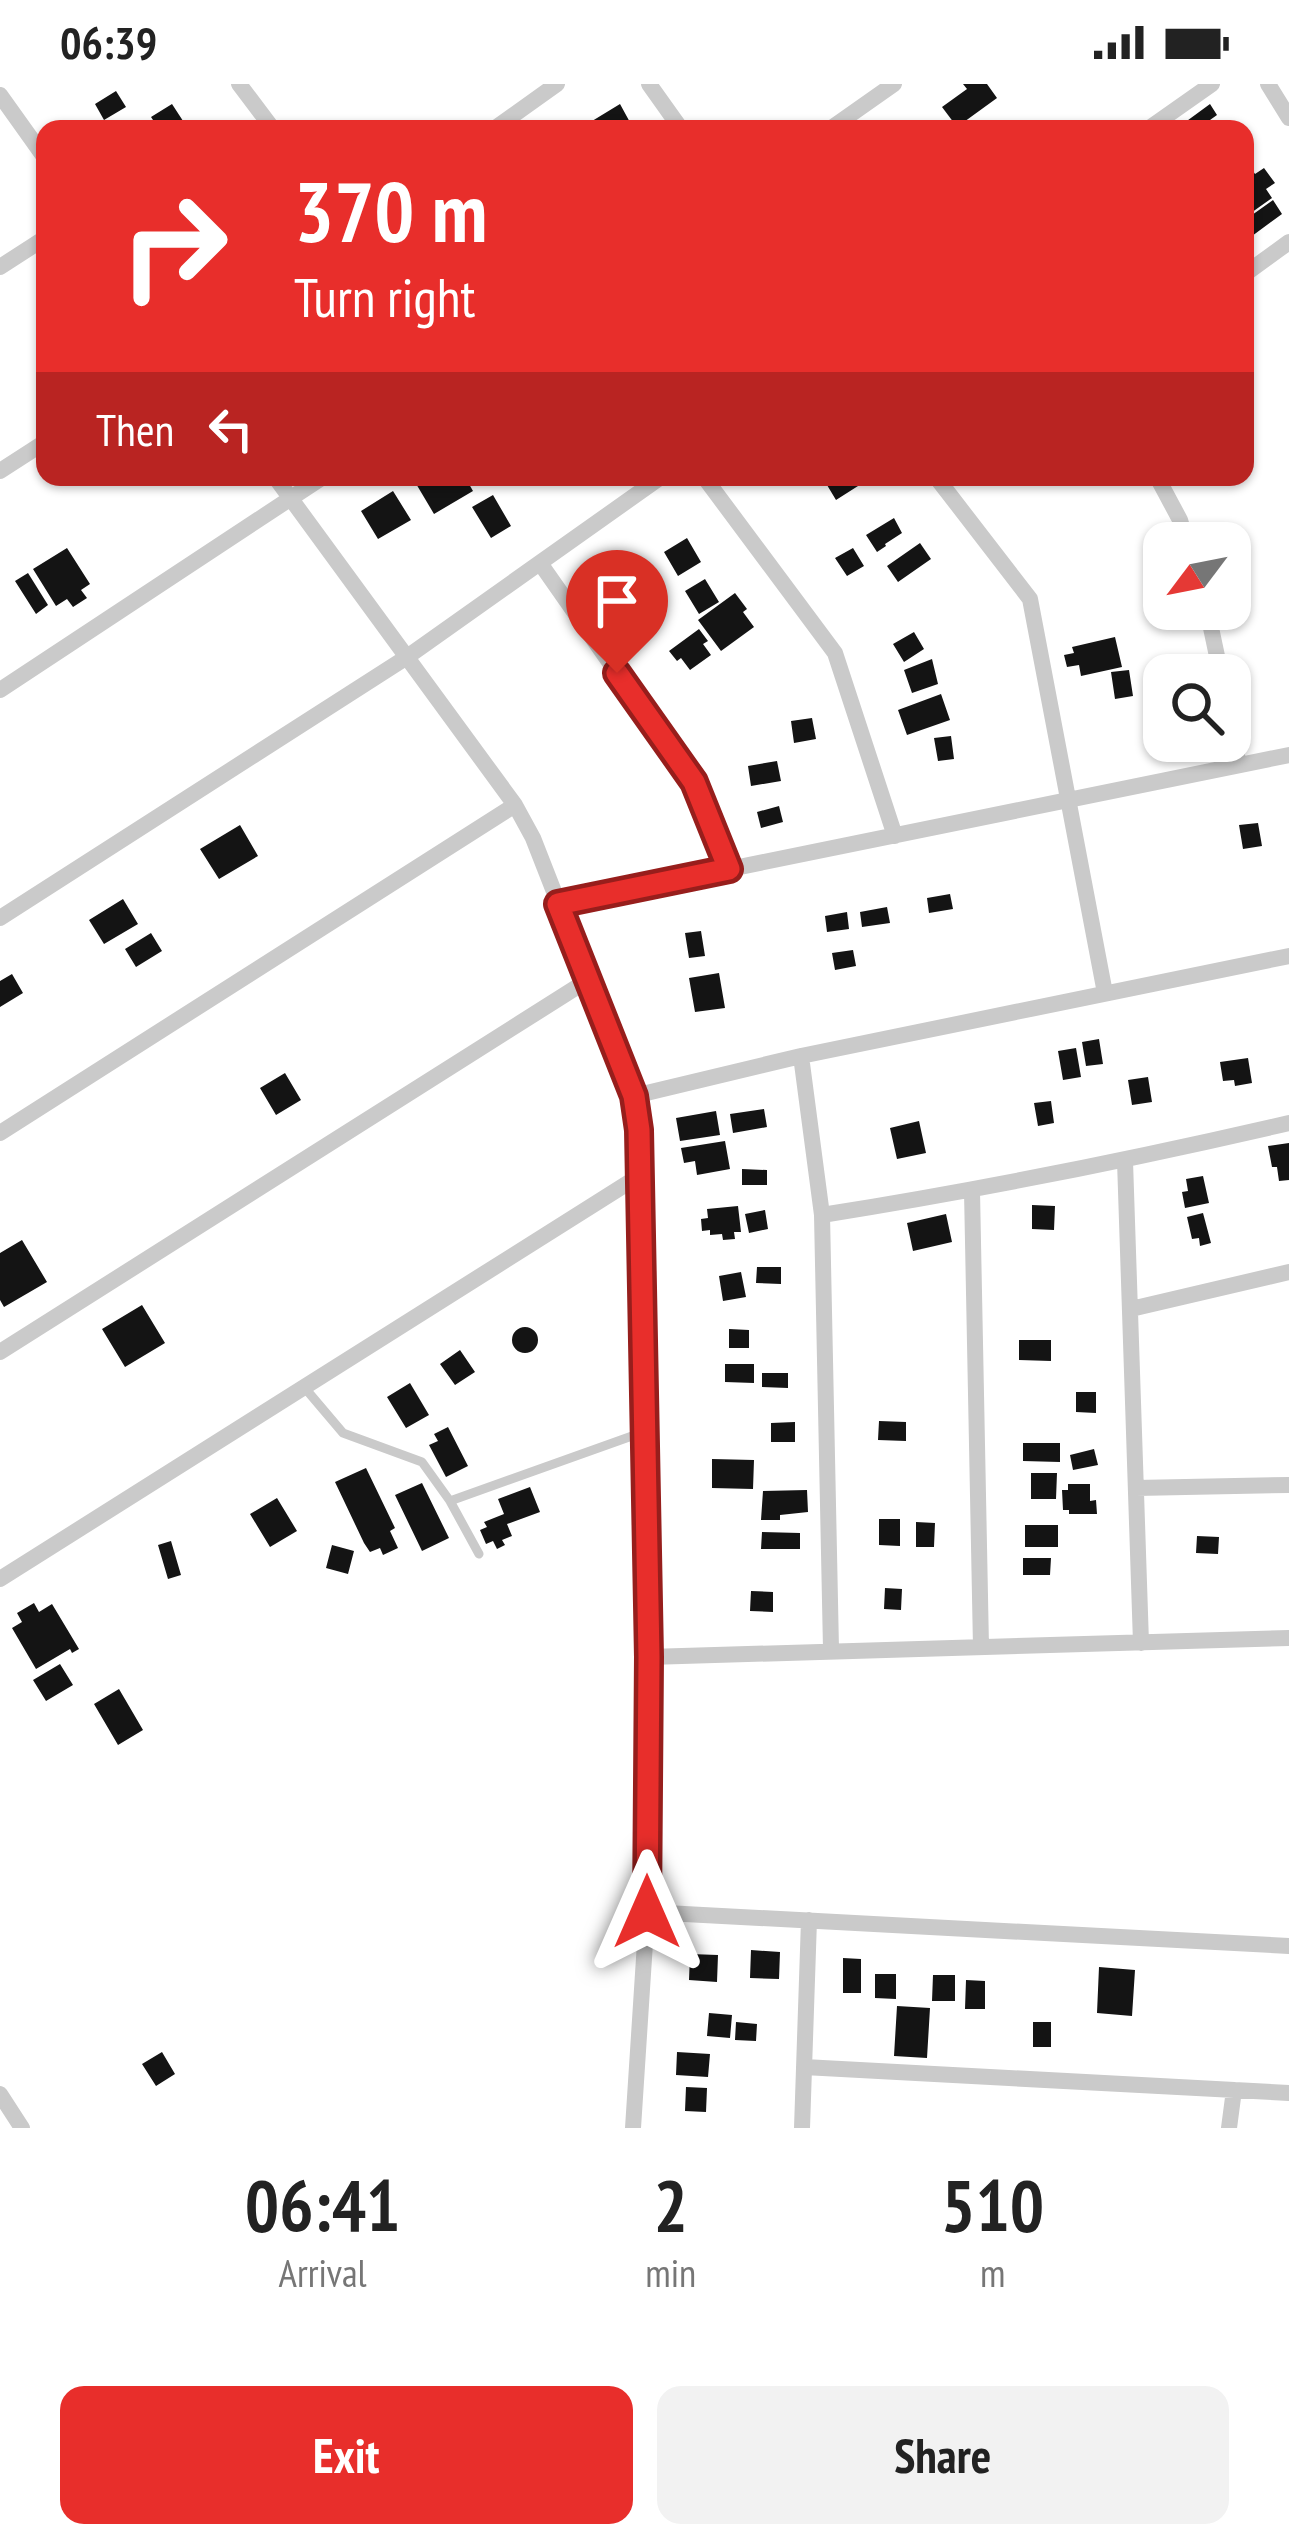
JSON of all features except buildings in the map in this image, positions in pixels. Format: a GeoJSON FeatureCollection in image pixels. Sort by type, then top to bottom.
{"type":"FeatureCollection","features":[{"type":"Feature","properties":{"kind":"street"},"geometry":{"type":"LineString","coordinates":[[239,84],[266,120]]}},
{"type":"Feature","properties":{"kind":"street"},"geometry":{"type":"LineString","coordinates":[[507,120],[557,84]]}},
{"type":"Feature","properties":{"kind":"street"},"geometry":{"type":"LineString","coordinates":[[649,84],[675,120]]}},
{"type":"Feature","properties":{"kind":"street"},"geometry":{"type":"LineString","coordinates":[[1161,120],[1211,84]]}},
{"type":"Feature","properties":{"kind":"street"},"geometry":{"type":"LineString","coordinates":[[1268,84],[1289,118]]}},
{"type":"Feature","properties":{"kind":"street"},"geometry":{"type":"LineString","coordinates":[[841,120],[883,87]]}},
{"type":"Feature","properties":{"kind":"street"},"geometry":{"type":"LineString","coordinates":[[0,95],[36,145]]}},
{"type":"Feature","properties":{"kind":"street"},"geometry":{"type":"LineString","coordinates":[[1254,267],[1289,242]]}},
{"type":"Feature","properties":{"kind":"street"},"geometry":{"type":"LineString","coordinates":[[0,267],[36,244]]}},
{"type":"Feature","properties":{"kind":"street"},"geometry":{"type":"LineString","coordinates":[[0,471],[36,448]]}},
{"type":"Feature","properties":{"kind":"street"},"geometry":{"type":"LineString","coordinates":[[282,486],[515,805],[533,838],[634,1096],[639,1130],[649,1657],[647,1912],[633,2128]]}},
{"type":"Feature","properties":{"kind":"street"},"geometry":{"type":"LineString","coordinates":[[0,690],[310,486]]}},
{"type":"Feature","properties":{"kind":"street"},"geometry":{"type":"LineString","coordinates":[[0,918],[407,657],[648,486]]}},
{"type":"Feature","properties":{"kind":"street"},"geometry":{"type":"LineString","coordinates":[[711,486],[835,653],[895,836]]}},
{"type":"Feature","properties":{"kind":"street"},"geometry":{"type":"LineString","coordinates":[[943,486],[1030,599],[1105,993]]}},
{"type":"Feature","properties":{"kind":"street"},"geometry":{"type":"LineString","coordinates":[[1162,486],[1181,522]]}},
{"type":"Feature","properties":{"kind":"street"},"geometry":{"type":"LineString","coordinates":[[540,563],[694,782],[729,869]]}},
{"type":"Feature","properties":{"kind":"street"},"geometry":{"type":"LineString","coordinates":[[558,904],[1289,755]]}},
{"type":"Feature","properties":{"kind":"street"},"geometry":{"type":"LineString","coordinates":[[0,1133],[515,805]]}},
{"type":"Feature","properties":{"kind":"street"},"geometry":{"type":"LineString","coordinates":[[634,1096],[802,1056],[1289,956]]}},
{"type":"Feature","properties":{"kind":"street"},"geometry":{"type":"LineString","coordinates":[[0,1352],[588,980]]}},
{"type":"Feature","properties":{"kind":"street"},"geometry":{"type":"LineString","coordinates":[[802,1056],[821,1215],[831,1649]]}},
{"type":"Feature","properties":{"kind":"street"},"geometry":{"type":"LineString","coordinates":[[821,1215],[972,1191],[1289,1124]]}},
{"type":"Feature","properties":{"kind":"street"},"geometry":{"type":"LineString","coordinates":[[1125,1161],[1141,1643]]}},
{"type":"Feature","properties":{"kind":"street"},"geometry":{"type":"LineString","coordinates":[[0,1579],[639,1176]]}},
{"type":"Feature","properties":{"kind":"street"},"geometry":{"type":"LineString","coordinates":[[972,1191],[982,1647]]}},
{"type":"Feature","properties":{"kind":"street"},"geometry":{"type":"LineString","coordinates":[[1131,1309],[1289,1272]]}},
{"type":"Feature","properties":{"kind":"street"},"geometry":{"type":"LineString","coordinates":[[1136,1487],[1289,1485]]}},
{"type":"Feature","properties":{"kind":"street"},"geometry":{"type":"LineString","coordinates":[[649,1657],[1289,1638]]}},
{"type":"Feature","properties":{"kind":"street"},"geometry":{"type":"LineString","coordinates":[[647,1912],[1289,1946]]}},
{"type":"Feature","properties":{"kind":"street"},"geometry":{"type":"LineString","coordinates":[[802,2128],[809,1920]]}},
{"type":"Feature","properties":{"kind":"street"},"geometry":{"type":"LineString","coordinates":[[804,2067],[1289,2092]]}},
{"type":"Feature","properties":{"kind":"street"},"geometry":{"type":"LineString","coordinates":[[1229,2128],[1234,2090]]}},
{"type":"Feature","properties":{"kind":"street"},"geometry":{"type":"LineString","coordinates":[[0,2094],[22,2128]]}},
{"type":"Feature","properties":{"kind":"lane"},"geometry":{"type":"LineString","coordinates":[[304,1388],[343,1433],[422,1462],[479,1554]]}},
{"type":"Feature","properties":{"kind":"lane"},"geometry":{"type":"LineString","coordinates":[[450,1501],[646,1431]]}},
{"type":"Feature","properties":{"kind":"route"},"geometry":{"type":"LineString","coordinates":[[617,673],[694,782],[729,869],[558,904],[634,1096],[639,1130],[649,1657],[647,1912]]}}]}
